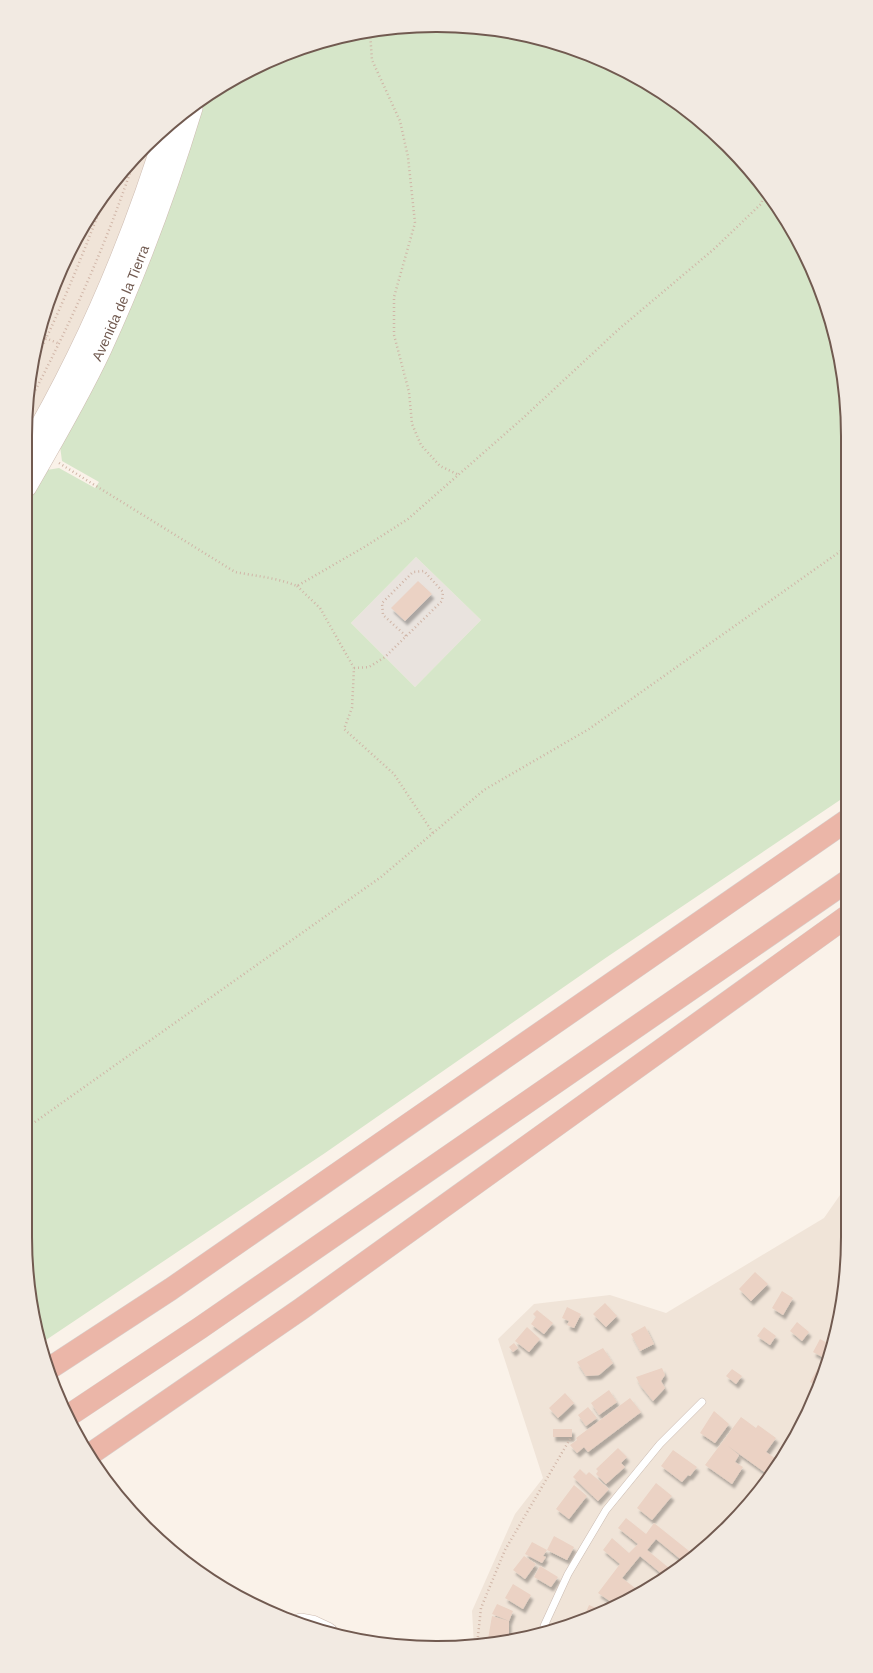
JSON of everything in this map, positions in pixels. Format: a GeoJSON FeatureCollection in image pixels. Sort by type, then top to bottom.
{"type":"FeatureCollection","features":[{"type":"Feature","properties":{"kind":"highway"},"geometry":{"type":"LineString","coordinates":[[53,1366],[177,1284],[841,824]]}},
{"type":"Feature","properties":{"kind":"highway"},"geometry":{"type":"LineString","coordinates":[[73,1413],[200,1328],[841,885]]}},
{"type":"Feature","properties":{"kind":"highway"},"geometry":{"type":"LineString","coordinates":[[94,1451],[314,1300],[841,921]]}},
{"type":"Feature","properties":{"kind":"street","name":"Avenida de la Tierra"},"geometry":{"type":"LineString","coordinates":[[35,453],[65,420],[101,349],[159,210],[189,117]]}},
{"type":"Feature","properties":{"kind":"street","name":"Avenida de la Tierra"},"geometry":{"type":"LineString","coordinates":[[32,464],[35,453],[106,293],[142,205],[164,137]]}},
{"type":"Feature","properties":{"kind":"lane"},"geometry":{"type":"LineString","coordinates":[[544,1626],[568,1574],[606,1510],[660,1444],[702,1402]]}},
{"type":"Feature","properties":{"kind":"path"},"geometry":{"type":"LineString","coordinates":[[370,38],[372,60],[400,121],[408,157],[415,223],[394,297],[394,335],[409,392],[412,424],[421,445],[440,466],[459,474]]}},
{"type":"Feature","properties":{"kind":"path"},"geometry":{"type":"LineString","coordinates":[[34,392],[60,344],[101,250],[130,173]]}},
{"type":"Feature","properties":{"kind":"path"},"geometry":{"type":"LineString","coordinates":[[298,586],[366,546],[408,519],[522,419],[619,329],[714,249],[761,204],[763,198]]}},
{"type":"Feature","properties":{"kind":"path"},"geometry":{"type":"LineString","coordinates":[[43,345],[98,215]]}},
{"type":"Feature","properties":{"kind":"path"},"geometry":{"type":"LineString","coordinates":[[46,339],[60,344]]}},
{"type":"Feature","properties":{"kind":"path"},"geometry":{"type":"LineString","coordinates":[[35,453],[235,572],[262,578],[283,580],[298,586],[320,608],[354,668],[352,708],[344,728],[394,774],[433,833]]}},
{"type":"Feature","properties":{"kind":"path"},"geometry":{"type":"LineString","coordinates":[[32,1123],[381,877],[484,790],[589,729],[841,551]]}},
{"type":"Feature","properties":{"kind":"path"},"geometry":{"type":"LineString","coordinates":[[354,668],[369,666],[385,657],[442,601],[443,592],[424,571],[413,572],[382,603],[383,615],[406,636]]}},
{"type":"Feature","properties":{"kind":"path"},"geometry":{"type":"LineString","coordinates":[[478,1639],[481,1608],[505,1550],[570,1439]]}},
{"type":"Feature","properties":{"kind":"shaded area"},"geometry":{"type":"Polygon","coordinates":[[[162,139],[32,438],[35,384],[40,358],[53,306],[63,282],[86,234],[100,212],[132,170],[162,139]]]}},
{"type":"Feature","properties":{"kind":"shaded area"},"geometry":{"type":"Polygon","coordinates":[[[416,557],[481,620],[415,687],[351,623],[416,557]]]}},
{"type":"Feature","properties":{"kind":"shaded area"},"geometry":{"type":"Polygon","coordinates":[[[841,1194],[841,1236],[838,1289],[820,1367],[787,1439],[773,1461],[741,1503],[723,1523],[703,1541],[661,1573],[639,1587],[567,1620],[515,1633],[474,1639],[472,1611],[515,1514],[543,1478],[498,1339],[534,1304],[610,1295],[666,1313],[824,1218],[841,1194]]]}},
{"type":"Feature","properties":{"kind":"green space"},"geometry":{"type":"Polygon","coordinates":[[[436,32],[489,35],[567,53],[639,86],[683,116],[723,150],[741,170],[773,212],[787,234],[799,258],[820,306],[838,384],[841,436],[841,799],[607,957],[325,1153],[46,1340],[35,1289],[32,1236],[32,495],[47,470],[59,468],[95,488],[99,482],[62,461],[60,446],[188,147],[199,110],[234,86],[258,74],[306,53],[332,46],[384,35],[436,32]],[[416,557],[351,623],[415,687],[481,620],[416,557]]]}},
{"type":"Feature","properties":{"kind":"building"},"geometry":{"type":"Polygon","coordinates":[[[418,581],[432,594],[405,621],[391,608],[418,581]]]}},
{"type":"Feature","properties":{"kind":"building"},"geometry":{"type":"Polygon","coordinates":[[[755,1272],[768,1284],[751,1301],[739,1289],[755,1272]]]}},
{"type":"Feature","properties":{"kind":"building"},"geometry":{"type":"Polygon","coordinates":[[[782,1291],[793,1298],[783,1315],[772,1308],[782,1291]]]}},
{"type":"Feature","properties":{"kind":"building"},"geometry":{"type":"Polygon","coordinates":[[[605,1303],[617,1316],[606,1327],[593,1314],[605,1303]]]}},
{"type":"Feature","properties":{"kind":"building"},"geometry":{"type":"Polygon","coordinates":[[[567,1307],[581,1314],[574,1328],[567,1325],[569,1321],[562,1318],[567,1307]]]}},
{"type":"Feature","properties":{"kind":"building"},"geometry":{"type":"Polygon","coordinates":[[[537,1310],[553,1323],[544,1334],[531,1324],[536,1317],[533,1314],[537,1310]]]}},
{"type":"Feature","properties":{"kind":"building"},"geometry":{"type":"Polygon","coordinates":[[[797,1322],[809,1332],[802,1341],[790,1331],[797,1322]]]}},
{"type":"Feature","properties":{"kind":"building"},"geometry":{"type":"Polygon","coordinates":[[[645,1326],[654,1344],[640,1351],[631,1334],[645,1326]]]}},
{"type":"Feature","properties":{"kind":"building"},"geometry":{"type":"Polygon","coordinates":[[[527,1327],[540,1339],[529,1352],[515,1341],[527,1327]]]}},
{"type":"Feature","properties":{"kind":"building"},"geometry":{"type":"Polygon","coordinates":[[[764,1327],[776,1336],[770,1345],[757,1336],[764,1327]]]}},
{"type":"Feature","properties":{"kind":"building"},"geometry":{"type":"Polygon","coordinates":[[[820,1339],[827,1343],[823,1357],[813,1352],[820,1339]]]}},
{"type":"Feature","properties":{"kind":"building"},"geometry":{"type":"Polygon","coordinates":[[[514,1343],[518,1348],[513,1352],[509,1347],[514,1343]]]}},
{"type":"Feature","properties":{"kind":"building"},"geometry":{"type":"Polygon","coordinates":[[[603,1348],[613,1363],[599,1375],[586,1376],[577,1362],[603,1348]]]}},
{"type":"Feature","properties":{"kind":"building"},"geometry":{"type":"Polygon","coordinates":[[[662,1368],[665,1375],[661,1381],[665,1388],[653,1401],[640,1385],[636,1377],[662,1368]]]}},
{"type":"Feature","properties":{"kind":"building"},"geometry":{"type":"Polygon","coordinates":[[[818,1368],[819,1369],[813,1384],[810,1382],[818,1368]]]}},
{"type":"Feature","properties":{"kind":"building"},"geometry":{"type":"Polygon","coordinates":[[[732,1369],[742,1376],[736,1384],[726,1376],[732,1369]]]}},
{"type":"Feature","properties":{"kind":"building"},"geometry":{"type":"Polygon","coordinates":[[[609,1390],[617,1402],[599,1415],[591,1403],[609,1390]]]}},
{"type":"Feature","properties":{"kind":"building"},"geometry":{"type":"Polygon","coordinates":[[[565,1393],[574,1403],[558,1418],[549,1408],[565,1393]]]}},
{"type":"Feature","properties":{"kind":"building"},"geometry":{"type":"Polygon","coordinates":[[[630,1398],[641,1412],[588,1452],[584,1447],[577,1453],[570,1445],[577,1440],[576,1438],[630,1398]]]}},
{"type":"Feature","properties":{"kind":"building"},"geometry":{"type":"Polygon","coordinates":[[[588,1407],[597,1418],[586,1426],[578,1415],[588,1407]]]}},
{"type":"Feature","properties":{"kind":"building"},"geometry":{"type":"Polygon","coordinates":[[[714,1411],[729,1424],[715,1443],[700,1433],[714,1411]]]}},
{"type":"Feature","properties":{"kind":"building"},"geometry":{"type":"Polygon","coordinates":[[[741,1417],[756,1428],[758,1425],[776,1438],[766,1452],[775,1458],[765,1472],[728,1446],[739,1455],[735,1462],[743,1467],[732,1484],[705,1465],[741,1417]]]}},
{"type":"Feature","properties":{"kind":"building"},"geometry":{"type":"Polygon","coordinates":[[[553,1429],[572,1429],[572,1437],[553,1437],[553,1429]]]}},
{"type":"Feature","properties":{"kind":"building"},"geometry":{"type":"Polygon","coordinates":[[[618,1448],[627,1457],[621,1463],[625,1467],[606,1484],[596,1474],[598,1471],[596,1469],[618,1448]]]}},
{"type":"Feature","properties":{"kind":"building"},"geometry":{"type":"Polygon","coordinates":[[[673,1450],[697,1467],[690,1476],[688,1475],[682,1482],[661,1466],[673,1450]]]}},
{"type":"Feature","properties":{"kind":"building"},"geometry":{"type":"Polygon","coordinates":[[[580,1469],[586,1475],[589,1472],[609,1489],[598,1501],[573,1477],[580,1469]]]}},
{"type":"Feature","properties":{"kind":"building"},"geometry":{"type":"Polygon","coordinates":[[[656,1483],[672,1496],[652,1520],[637,1508],[656,1483]]]}},
{"type":"Feature","properties":{"kind":"building"},"geometry":{"type":"Polygon","coordinates":[[[574,1485],[587,1496],[569,1519],[556,1509],[574,1485]]]}},
{"type":"Feature","properties":{"kind":"building"},"geometry":{"type":"Polygon","coordinates":[[[626,1518],[646,1534],[654,1523],[690,1552],[680,1559],[656,1539],[647,1550],[668,1568],[661,1573],[640,1556],[622,1578],[636,1589],[610,1601],[598,1593],[620,1564],[603,1550],[612,1538],[629,1553],[638,1544],[618,1528],[626,1518]]]}},
{"type":"Feature","properties":{"kind":"building"},"geometry":{"type":"Polygon","coordinates":[[[554,1536],[574,1547],[567,1560],[547,1550],[554,1536]]]}},
{"type":"Feature","properties":{"kind":"building"},"geometry":{"type":"Polygon","coordinates":[[[532,1542],[547,1550],[543,1556],[546,1557],[542,1563],[525,1554],[532,1542]]]}},
{"type":"Feature","properties":{"kind":"building"},"geometry":{"type":"Polygon","coordinates":[[[524,1556],[536,1564],[525,1579],[513,1570],[524,1556]]]}},
{"type":"Feature","properties":{"kind":"building"},"geometry":{"type":"Polygon","coordinates":[[[540,1566],[558,1577],[551,1587],[534,1577],[540,1566]]]}},
{"type":"Feature","properties":{"kind":"building"},"geometry":{"type":"Polygon","coordinates":[[[513,1584],[531,1595],[523,1609],[505,1598],[513,1584]]]}},
{"type":"Feature","properties":{"kind":"building"},"geometry":{"type":"Polygon","coordinates":[[[497,1604],[513,1611],[509,1621],[492,1614],[497,1604]]]}},
{"type":"Feature","properties":{"kind":"building"},"geometry":{"type":"Polygon","coordinates":[[[589,1605],[596,1608],[591,1610],[586,1612],[589,1605]]]}},
{"type":"Feature","properties":{"kind":"building"},"geometry":{"type":"Polygon","coordinates":[[[492,1616],[509,1621],[509,1634],[488,1638],[492,1616]]]}}]}
